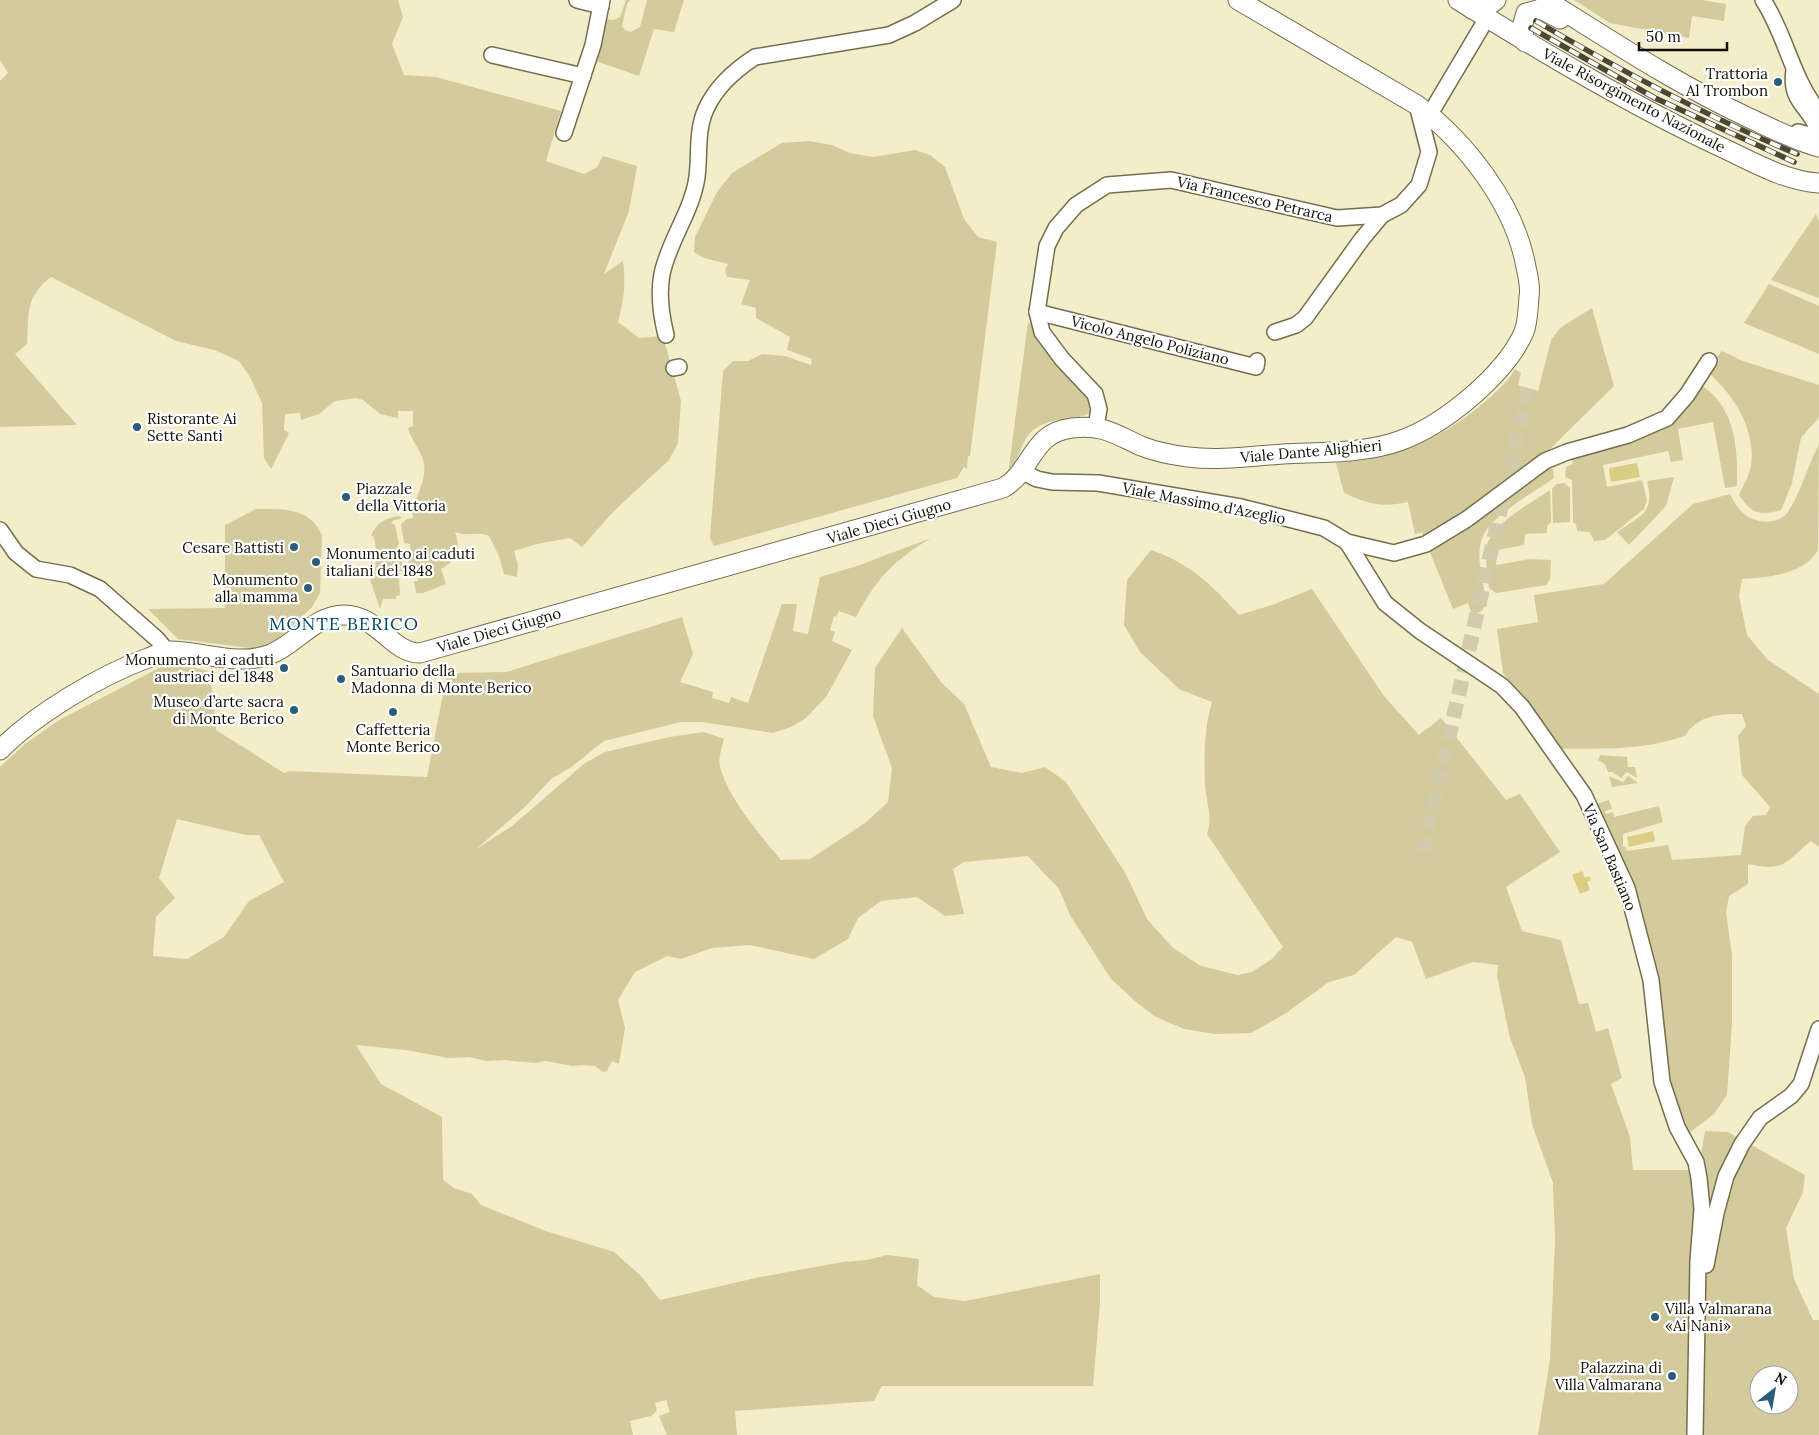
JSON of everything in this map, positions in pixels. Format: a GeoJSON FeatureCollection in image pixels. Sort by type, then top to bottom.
{"type":"FeatureCollection","features":[{"type":"Feature","properties":{"kind":"main road","name":"Viale Dante Alighieri"},"geometry":{"type":"LineString","coordinates":[[1003,488],[1022,472],[1034,450],[1050,434],[1072,428],[1096,426],[1166,454],[1190,457],[1240,457],[1373,448],[1400,441],[1426,428],[1473,395],[1501,368],[1524,330],[1530,291],[1522,247],[1497,194],[1460,143],[1423,110],[1238,0]]}},
{"type":"Feature","properties":{"kind":"main road"},"geometry":{"type":"LineString","coordinates":[[1472,9],[1488,6],[1496,0]]}},
{"type":"Feature","properties":{"kind":"main road"},"geometry":{"type":"LineString","coordinates":[[1546,0],[1634,57]]}},
{"type":"Feature","properties":{"kind":"main road","name":"Viale Risorgimento Nazionale"},"geometry":{"type":"LineString","coordinates":[[1472,9],[1526,42],[1690,132],[1781,174],[1819,183]]}},
{"type":"Feature","properties":{"kind":"main road"},"geometry":{"type":"LineString","coordinates":[[1526,42],[1522,27],[1523,19],[1526,13],[1541,9],[1634,57],[1707,98],[1764,125],[1819,147]]}},
{"type":"Feature","properties":{"kind":"main road"},"geometry":{"type":"LineString","coordinates":[[1764,125],[1781,138],[1819,154]]}},
{"type":"Feature","properties":{"kind":"main road","name":"Viale Dieci Giugno"},"geometry":{"type":"LineString","coordinates":[[0,750],[12,738],[78,692],[136,663],[167,651],[243,660],[271,654],[315,625],[331,617],[344,615],[375,625],[408,652],[420,653],[1003,488]]}},
{"type":"Feature","properties":{"kind":"street"},"geometry":{"type":"LineString","coordinates":[[564,133],[584,76],[601,3],[577,0]]}},
{"type":"Feature","properties":{"kind":"street"},"geometry":{"type":"LineString","coordinates":[[666,335],[661,316],[660,291],[662,273],[690,206],[697,177],[699,132],[706,110],[717,91],[738,68],[755,57],[889,34],[915,23],[953,0]]}},
{"type":"Feature","properties":{"kind":"street"},"geometry":{"type":"LineString","coordinates":[[1763,0],[1780,32],[1794,70],[1807,96],[1819,112]]}},
{"type":"Feature","properties":{"kind":"street"},"geometry":{"type":"LineString","coordinates":[[1423,110],[1472,9]]}},
{"type":"Feature","properties":{"kind":"street"},"geometry":{"type":"LineString","coordinates":[[492,55],[584,76]]}},
{"type":"Feature","properties":{"kind":"street"},"geometry":{"type":"LineString","coordinates":[[1764,125],[1783,126],[1812,138],[1817,134],[1817,127],[1795,93],[1792,81],[1794,70]]}},
{"type":"Feature","properties":{"kind":"street","name":"Via Francesco Petrarca"},"geometry":{"type":"LineString","coordinates":[[1096,426],[1099,409],[1095,394],[1062,359],[1042,332],[1038,312],[1047,246],[1056,228],[1076,204],[1107,186],[1171,180],[1337,218],[1382,215],[1401,205],[1418,185],[1429,152],[1423,110]]}},
{"type":"Feature","properties":{"kind":"street"},"geometry":{"type":"LineString","coordinates":[[1275,332],[1296,325],[1305,318],[1362,239],[1382,215]]}},
{"type":"Feature","properties":{"kind":"street","name":"Vicolo Angelo Poliziano"},"geometry":{"type":"LineString","coordinates":[[1038,312],[1256,367],[1257,361]]}},
{"type":"Feature","properties":{"kind":"street","name":"Viale Massimo d'Azeglio"},"geometry":{"type":"LineString","coordinates":[[1022,472],[1037,479],[1052,482],[1098,483],[1241,507],[1324,528],[1347,542],[1394,552],[1426,544],[1467,519],[1545,461],[1567,452],[1628,435],[1667,418],[1687,395],[1709,362]]}},
{"type":"Feature","properties":{"kind":"street"},"geometry":{"type":"LineString","coordinates":[[0,530],[16,553],[36,569],[70,575],[100,589],[157,639],[167,651]]}},
{"type":"Feature","properties":{"kind":"street","name":"Via San Bastiano"},"geometry":{"type":"LineString","coordinates":[[1347,542],[1385,603],[1420,631],[1502,686],[1513,696],[1568,770],[1584,795],[1627,888],[1651,980],[1662,1082],[1677,1126],[1696,1162],[1702,1209],[1695,1435]]}},
{"type":"Feature","properties":{"kind":"street"},"geometry":{"type":"LineString","coordinates":[[1698,1292],[1706,1270],[1716,1213],[1726,1176],[1742,1144],[1760,1118],[1791,1096],[1801,1084],[1819,1029]]}},
{"type":"Feature","properties":{"kind":"shaded area"},"geometry":{"type":"Polygon","coordinates":[[[0,0],[398,0],[403,17],[392,44],[404,75],[436,77],[561,111],[546,161],[584,174],[597,167],[603,156],[637,166],[629,211],[604,274],[623,261],[624,292],[618,322],[639,338],[663,336],[681,401],[678,443],[669,460],[614,511],[582,547],[570,538],[537,544],[514,551],[518,565],[517,577],[504,574],[499,556],[489,536],[455,532],[458,543],[456,554],[451,562],[441,569],[446,584],[423,593],[416,593],[414,581],[418,581],[417,570],[409,570],[408,554],[411,554],[410,544],[404,543],[401,524],[407,519],[413,518],[412,511],[425,470],[422,457],[408,428],[413,426],[413,411],[398,411],[398,418],[380,414],[363,400],[356,398],[335,401],[319,414],[301,420],[300,413],[285,414],[284,430],[289,433],[271,469],[264,458],[262,403],[250,377],[239,361],[214,350],[176,341],[51,277],[43,284],[33,299],[30,306],[27,344],[15,354],[77,425],[0,427],[0,81],[8,73],[0,60],[0,0]]]}},
{"type":"Feature","properties":{"kind":"shaded area"},"geometry":{"type":"Polygon","coordinates":[[[626,0],[630,0],[627,4],[622,26],[625,30],[631,32],[640,27],[647,0],[684,0],[674,32],[654,29],[639,76],[593,60],[604,19],[614,20],[620,17],[626,0]]]}},
{"type":"Feature","properties":{"kind":"shaded area"},"geometry":{"type":"Polygon","coordinates":[[[1574,0],[1702,0],[1726,4],[1724,21],[1692,16],[1689,38],[1610,23],[1574,0]]]}},
{"type":"Feature","properties":{"kind":"shaded area"},"geometry":{"type":"Polygon","coordinates":[[[809,141],[832,145],[850,153],[873,157],[915,150],[930,155],[945,167],[964,219],[978,237],[997,242],[967,469],[964,467],[957,478],[714,546],[710,538],[723,371],[733,361],[748,361],[762,354],[785,356],[811,365],[812,359],[787,350],[790,337],[756,318],[756,308],[741,304],[750,280],[727,277],[725,270],[728,264],[704,258],[694,252],[695,237],[717,192],[732,173],[782,143],[809,141]]]}},
{"type":"Feature","properties":{"kind":"shaded area"},"geometry":{"type":"Polygon","coordinates":[[[1816,214],[1819,221],[1819,298],[1771,280],[1816,214]]]}},
{"type":"Feature","properties":{"kind":"shaded area"},"geometry":{"type":"Polygon","coordinates":[[[1769,284],[1819,306],[1819,354],[1744,323],[1769,284]]]}},
{"type":"Feature","properties":{"kind":"shaded area"},"geometry":{"type":"Polygon","coordinates":[[[1592,308],[1614,386],[1544,455],[1481,502],[1423,539],[1422,532],[1415,534],[1408,502],[1382,505],[1361,500],[1344,493],[1336,463],[1361,461],[1385,456],[1429,439],[1449,428],[1488,399],[1515,369],[1521,373],[1518,385],[1538,391],[1551,340],[1560,328],[1592,308]]]}},
{"type":"Feature","properties":{"kind":"shaded area"},"geometry":{"type":"Polygon","coordinates":[[[1028,322],[1034,327],[1046,350],[1089,399],[1090,412],[1079,417],[1046,423],[1031,432],[1027,436],[1015,464],[1008,474],[1028,322]]]}},
{"type":"Feature","properties":{"kind":"shaded area"},"geometry":{"type":"Polygon","coordinates":[[[1722,351],[1743,361],[1819,385],[1819,417],[1801,438],[1792,483],[1781,510],[1767,513],[1757,512],[1752,510],[1739,495],[1751,466],[1752,453],[1747,427],[1742,415],[1728,393],[1710,374],[1719,360],[1716,358],[1722,351]]]}},
{"type":"Feature","properties":{"kind":"shaded area"},"geometry":{"type":"Polygon","coordinates":[[[1702,386],[1722,406],[1733,431],[1737,458],[1737,486],[1725,488],[1713,422],[1678,429],[1683,460],[1671,462],[1668,451],[1603,465],[1607,487],[1642,480],[1647,500],[1644,509],[1605,540],[1594,541],[1590,532],[1577,531],[1576,524],[1573,522],[1572,480],[1565,477],[1566,467],[1573,464],[1570,457],[1676,418],[1702,386]]]}},
{"type":"Feature","properties":{"kind":"shaded area"},"geometry":{"type":"Polygon","coordinates":[[[1819,445],[1818,550],[1804,565],[1795,569],[1774,576],[1742,579],[1739,596],[1747,635],[1768,660],[1819,694],[1819,847],[1811,841],[1789,860],[1777,866],[1748,864],[1748,884],[1729,896],[1726,912],[1732,955],[1732,1023],[1727,1095],[1714,1114],[1685,1136],[1672,1106],[1661,1009],[1593,805],[1609,800],[1612,809],[1605,811],[1606,814],[1613,812],[1614,817],[1659,806],[1663,822],[1623,834],[1623,847],[1625,846],[1627,851],[1668,845],[1672,860],[1741,855],[1745,826],[1753,816],[1766,815],[1770,807],[1742,775],[1738,736],[1746,726],[1742,714],[1725,714],[1710,717],[1696,724],[1685,736],[1669,741],[1622,748],[1558,749],[1523,696],[1503,673],[1497,629],[1538,622],[1534,595],[1604,584],[1693,504],[1730,494],[1738,508],[1754,520],[1766,522],[1780,519],[1793,504],[1819,445]]]}},
{"type":"Feature","properties":{"kind":"shaded area"},"geometry":{"type":"Polygon","coordinates":[[[1637,463],[1640,477],[1611,482],[1609,468],[1637,463]]]}},
{"type":"Feature","properties":{"kind":"shaded area"},"geometry":{"type":"Polygon","coordinates":[[[1547,467],[1553,469],[1554,478],[1504,512],[1488,528],[1483,536],[1479,554],[1485,597],[1482,611],[1472,615],[1468,603],[1453,609],[1429,550],[1547,467]]]}},
{"type":"Feature","properties":{"kind":"shaded area"},"geometry":{"type":"Polygon","coordinates":[[[1674,477],[1666,506],[1629,545],[1617,532],[1639,517],[1647,507],[1649,492],[1647,481],[1674,477]]]}},
{"type":"Feature","properties":{"kind":"shaded area"},"geometry":{"type":"Polygon","coordinates":[[[1564,483],[1570,488],[1570,522],[1553,523],[1552,489],[1556,484],[1564,483]]]}},
{"type":"Feature","properties":{"kind":"shaded area"},"geometry":{"type":"Polygon","coordinates":[[[1550,490],[1551,522],[1547,526],[1547,533],[1525,534],[1524,545],[1498,550],[1495,554],[1496,565],[1530,559],[1551,560],[1550,579],[1546,585],[1496,593],[1489,588],[1486,549],[1489,540],[1495,531],[1512,515],[1550,490]]]}},
{"type":"Feature","properties":{"kind":"shaded area"},"geometry":{"type":"Polygon","coordinates":[[[256,509],[276,509],[303,514],[317,526],[322,535],[320,593],[312,607],[278,639],[258,649],[178,639],[148,609],[225,608],[225,525],[256,509]]]}},
{"type":"Feature","properties":{"kind":"shaded area"},"geometry":{"type":"Polygon","coordinates":[[[400,516],[401,519],[394,520],[391,523],[395,525],[399,544],[395,551],[401,556],[403,570],[399,572],[397,578],[399,578],[400,595],[396,596],[396,599],[383,599],[380,609],[370,579],[373,578],[376,558],[374,537],[371,535],[382,521],[400,516]]]}},
{"type":"Feature","properties":{"kind":"shaded area"},"geometry":{"type":"Polygon","coordinates":[[[931,538],[906,555],[887,572],[871,591],[856,617],[839,611],[836,617],[834,616],[830,630],[835,632],[832,641],[852,650],[826,697],[806,718],[791,727],[773,733],[702,722],[681,722],[604,741],[570,768],[551,779],[526,806],[475,850],[512,826],[585,763],[605,752],[669,737],[704,732],[724,739],[720,752],[720,766],[724,778],[746,816],[781,860],[810,859],[865,823],[888,802],[892,768],[873,716],[875,668],[902,628],[941,682],[964,704],[991,767],[1022,773],[1045,767],[1066,782],[1126,874],[1147,919],[1173,948],[1201,966],[1238,975],[1252,972],[1272,959],[1283,947],[1207,834],[1209,815],[1205,784],[1205,753],[1207,722],[1212,702],[1179,689],[1140,652],[1124,625],[1127,580],[1151,550],[1178,562],[1200,576],[1239,615],[1272,605],[1312,589],[1384,696],[1419,735],[1441,718],[1506,800],[1520,794],[1560,852],[1506,887],[1522,931],[1561,940],[1579,1004],[1588,1003],[1596,1032],[1608,1028],[1622,1078],[1611,1084],[1630,1137],[1633,1170],[1693,1170],[1697,1196],[1691,1435],[1538,1435],[1550,1359],[1555,1241],[1553,1183],[1532,1124],[1525,1077],[1510,1038],[1497,976],[1498,965],[1473,962],[1426,979],[1412,942],[1396,937],[1354,975],[1329,982],[1286,1013],[1251,1033],[1215,1034],[1184,1029],[1154,1016],[1111,979],[1070,915],[1059,889],[1028,856],[964,862],[953,869],[964,914],[945,916],[917,897],[881,901],[858,918],[848,939],[814,959],[750,945],[712,948],[681,959],[667,956],[635,972],[618,1000],[625,1028],[619,1064],[612,1061],[607,1071],[603,1072],[595,1066],[573,1066],[546,1061],[535,1063],[504,1060],[486,1061],[469,1057],[448,1058],[406,1050],[356,1045],[381,1084],[442,1117],[443,1180],[454,1188],[472,1194],[481,1205],[546,1231],[614,1252],[641,1276],[660,1300],[760,1277],[843,1262],[867,1260],[887,1255],[919,1259],[917,1285],[934,1297],[965,1301],[1100,1274],[1100,1303],[1093,1386],[882,1386],[874,1401],[735,1411],[737,1435],[667,1435],[659,1416],[670,1412],[666,1400],[655,1403],[657,1411],[651,1416],[630,1421],[633,1435],[0,1435],[0,767],[25,744],[59,720],[161,667],[184,665],[208,671],[213,694],[216,730],[284,773],[290,771],[427,777],[446,678],[459,673],[506,672],[682,617],[693,654],[680,682],[713,692],[712,698],[729,703],[731,697],[748,703],[782,604],[797,604],[793,631],[808,634],[820,577],[857,566],[931,538]],[[177,819],[159,878],[175,898],[156,917],[153,956],[187,959],[224,937],[249,901],[284,882],[259,835],[246,835],[177,819]]]}},
{"type":"Feature","properties":{"kind":"shaded area"},"geometry":{"type":"Polygon","coordinates":[[[1600,755],[1627,757],[1628,767],[1635,767],[1637,778],[1627,772],[1621,778],[1612,772],[1608,772],[1605,764],[1598,760],[1600,755]]]}},
{"type":"Feature","properties":{"kind":"shaded area"},"geometry":{"type":"Polygon","coordinates":[[[1609,776],[1623,782],[1628,776],[1638,783],[1612,787],[1609,776]]]}},
{"type":"Feature","properties":{"kind":"shaded area"},"geometry":{"type":"Polygon","coordinates":[[[1653,831],[1655,841],[1629,847],[1627,837],[1653,831]]]}},
{"type":"Feature","properties":{"kind":"shaded area"},"geometry":{"type":"Polygon","coordinates":[[[1582,871],[1585,878],[1589,876],[1591,880],[1587,882],[1590,890],[1580,894],[1572,875],[1582,871]]]}},
{"type":"Feature","properties":{"kind":"shaded area"},"geometry":{"type":"Polygon","coordinates":[[[1705,1131],[1728,1132],[1805,1175],[1803,1192],[1786,1228],[1794,1279],[1813,1320],[1819,1320],[1819,1435],[1699,1435],[1700,1160],[1705,1131]]]}},
{"type":"Feature","properties":{"kind":"tunnel"},"geometry":{"type":"LineString","coordinates":[[1423,852],[1528,388]]}},
{"type":"Feature","properties":{"kind":"railway"},"geometry":{"type":"LineString","coordinates":[[1536,21],[1664,92],[1797,154]]}},
{"type":"Feature","properties":{"kind":"railway"},"geometry":{"type":"LineString","coordinates":[[1531,28],[1655,98],[1794,162]]}},
{"type":"Feature","properties":{"kind":"place","name":"Trattoria Al Trombon"},"geometry":{"type":"Point","coordinates":[1778,82]}},
{"type":"Feature","properties":{"kind":"place","name":"Ristorante Ai Sette Santi"},"geometry":{"type":"Point","coordinates":[137,427]}},
{"type":"Feature","properties":{"kind":"place","name":"Piazzale della Vittoria"},"geometry":{"type":"Point","coordinates":[346,497]}},
{"type":"Feature","properties":{"kind":"place","name":"Cesare Battisti"},"geometry":{"type":"Point","coordinates":[294,547]}},
{"type":"Feature","properties":{"kind":"place","name":"Monumento ai caduti italiani del 1848"},"geometry":{"type":"Point","coordinates":[316,562]}},
{"type":"Feature","properties":{"kind":"place","name":"Monumento alla mamma"},"geometry":{"type":"Point","coordinates":[308,588]}},
{"type":"Feature","properties":{"kind":"place","name":"Monumento ai caduti austriaci del 1848"},"geometry":{"type":"Point","coordinates":[284,668]}},
{"type":"Feature","properties":{"kind":"place","name":"Santuario della Madonna di Monte Berico"},"geometry":{"type":"Point","coordinates":[341,679]}},
{"type":"Feature","properties":{"kind":"place","name":"Museo d’arte sacra di Monte Berico"},"geometry":{"type":"Point","coordinates":[294,710]}},
{"type":"Feature","properties":{"kind":"place","name":"Caffetteria Monte Berico"},"geometry":{"type":"Point","coordinates":[393,712]}},
{"type":"Feature","properties":{"kind":"place","name":"Villa Valmarana «Ai Nani»"},"geometry":{"type":"Point","coordinates":[1655,1317]}},
{"type":"Feature","properties":{"kind":"place","name":"Palazzina di Villa Valmarana"},"geometry":{"type":"Point","coordinates":[1672,1376]}},
{"type":"Feature","properties":{"kind":"district","name":"MONTE BERICO"},"geometry":{"type":"Point","coordinates":[344,623]}}]}
